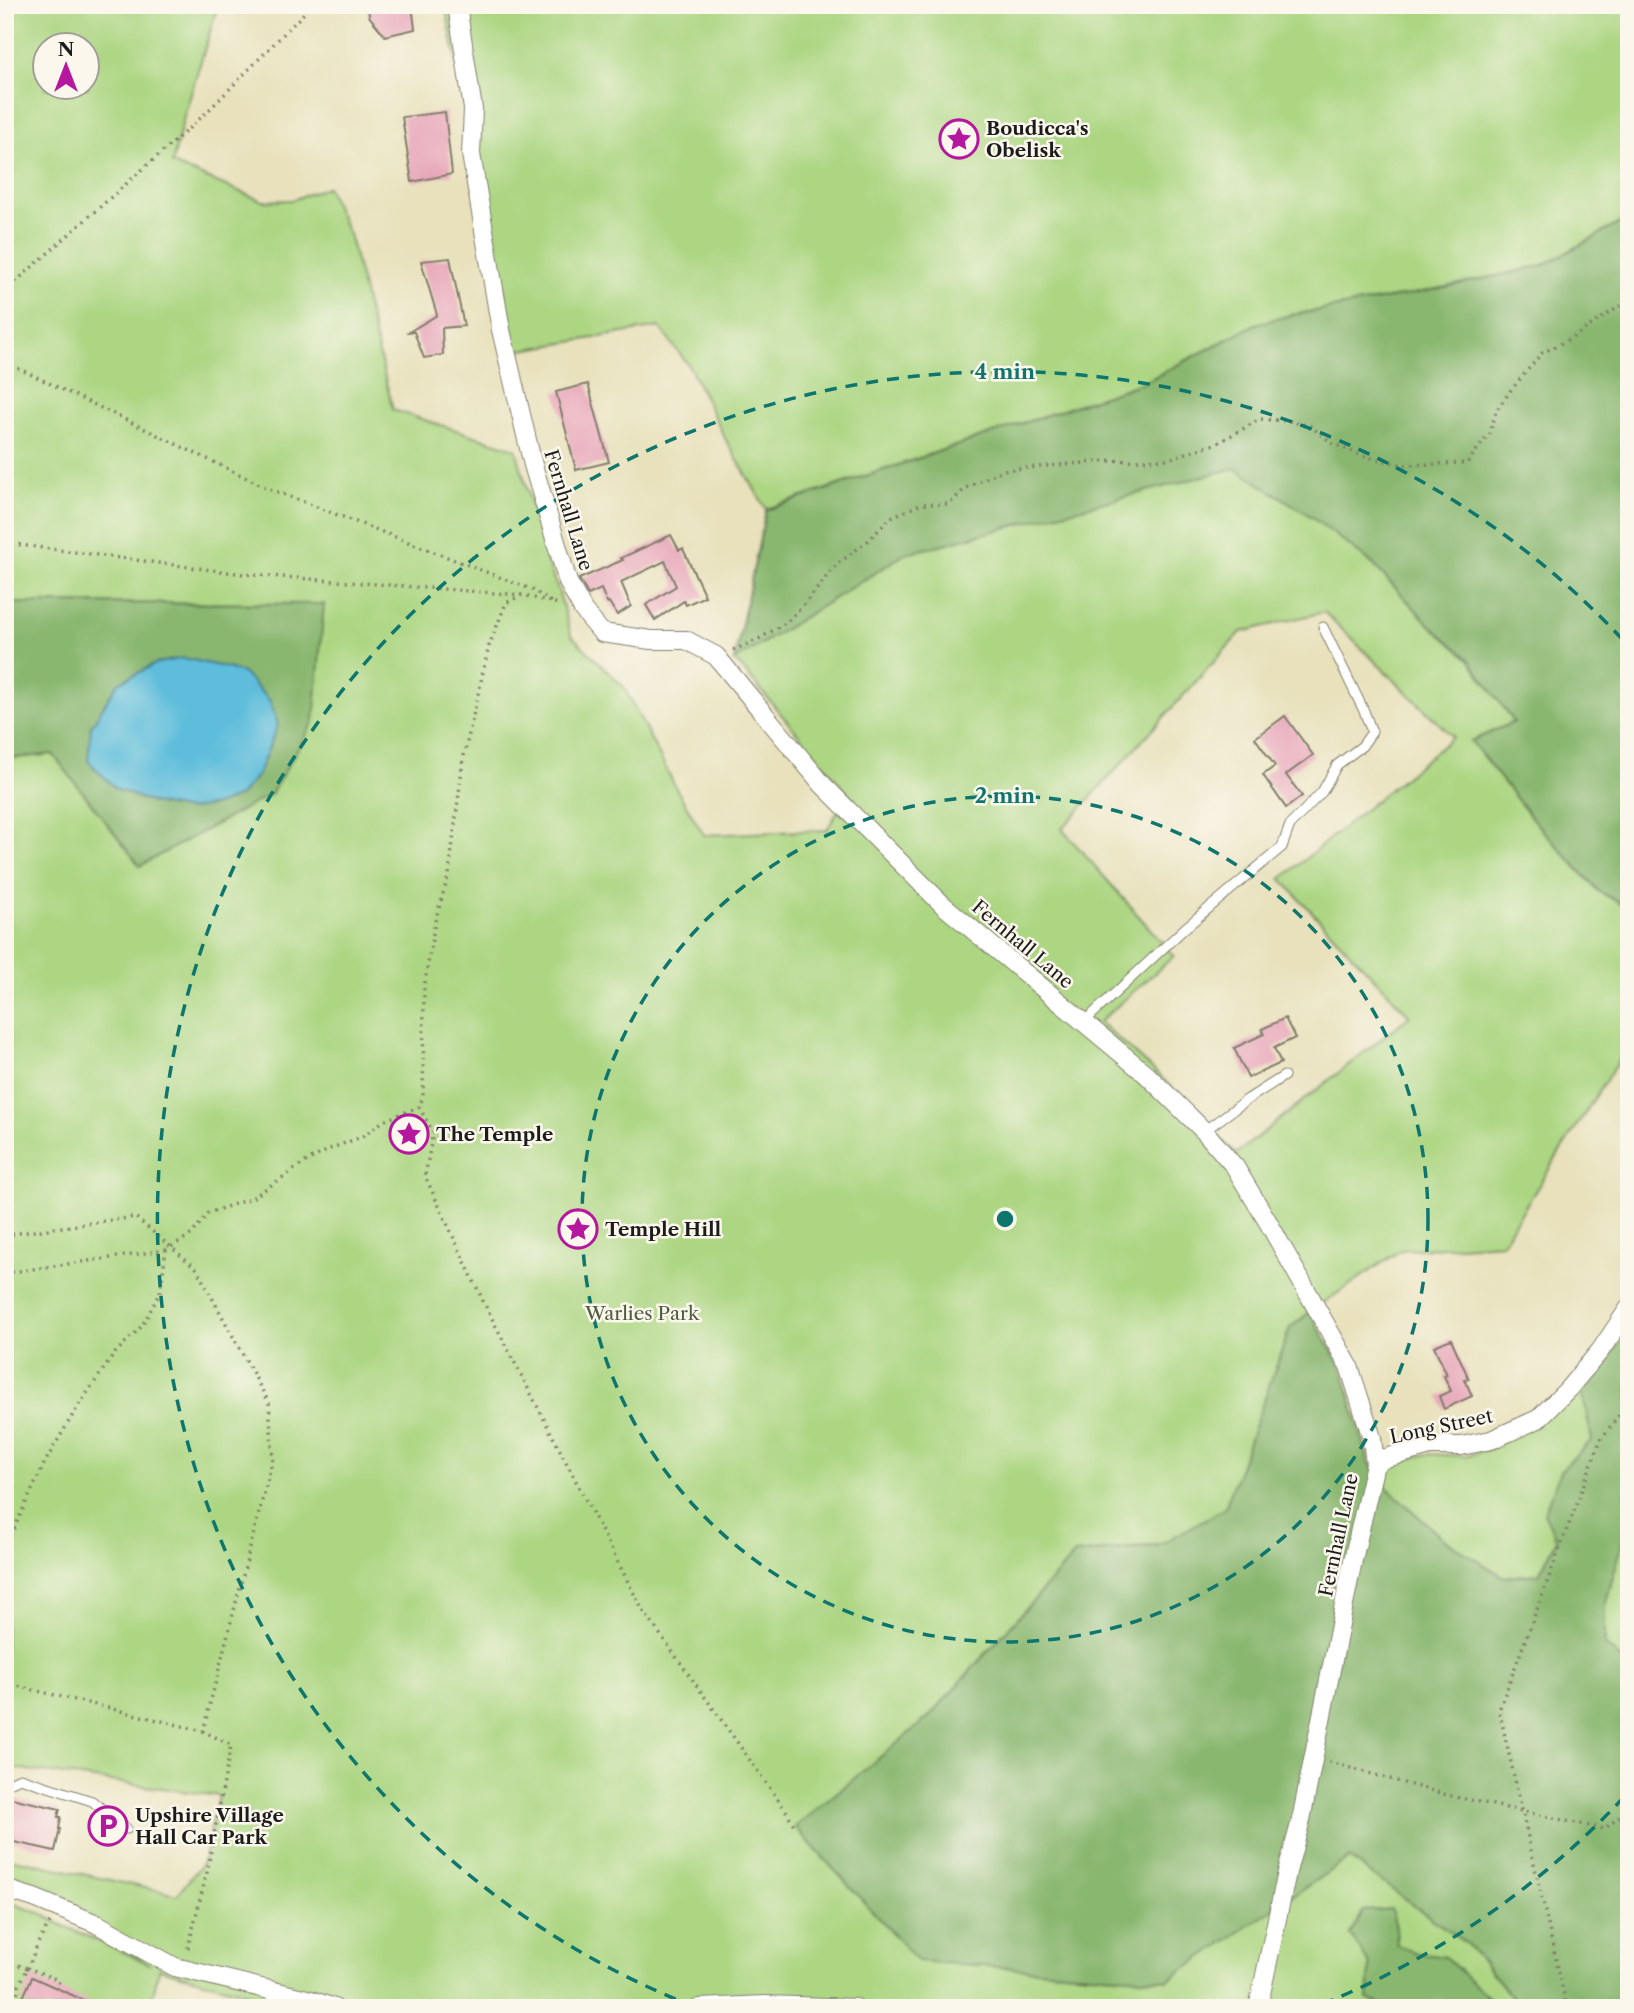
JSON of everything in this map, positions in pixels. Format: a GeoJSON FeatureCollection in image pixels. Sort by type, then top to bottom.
{"type":"FeatureCollection","features":[{"type":"Feature","properties":{"kind":"street","name":"Fernhall Lane"},"geometry":{"type":"LineString","coordinates":[[457,5],[473,109],[471,154],[500,330],[533,465],[568,583],[580,605],[603,633],[651,640],[686,640],[716,656],[822,785],[934,896],[1146,1074],[1235,1167],[1349,1366],[1372,1438],[1375,1464],[1301,1820],[1258,2008]]}},
{"type":"Feature","properties":{"kind":"street","name":"Long Street"},"geometry":{"type":"LineString","coordinates":[[1375,1464],[1386,1458],[1430,1446],[1461,1446],[1491,1440],[1538,1419],[1600,1351],[1629,1308]]}},
{"type":"Feature","properties":{"kind":"street"},"geometry":{"type":"LineString","coordinates":[[5,1889],[97,1924],[166,1963],[182,1969],[334,2008]]}},
{"type":"Feature","properties":{"kind":"street"},"geometry":{"type":"LineString","coordinates":[[700,2008],[765,2004],[856,2008]]}},
{"type":"Feature","properties":{"kind":"lane"},"geometry":{"type":"LineString","coordinates":[[1084,1022],[1185,928],[1282,847],[1290,825],[1322,792],[1338,765],[1362,746],[1372,732],[1323,627]]}},
{"type":"Feature","properties":{"kind":"lane"},"geometry":{"type":"LineString","coordinates":[[1204,1132],[1284,1076]]}},
{"type":"Feature","properties":{"kind":"lane"},"geometry":{"type":"LineString","coordinates":[[5,1785],[20,1778],[92,1801],[127,1829]]}},
{"type":"Feature","properties":{"kind":"path"},"geometry":{"type":"LineString","coordinates":[[5,291],[204,115],[312,5]]}},
{"type":"Feature","properties":{"kind":"path"},"geometry":{"type":"LineString","coordinates":[[716,656],[759,639],[787,622],[835,565],[869,540],[891,517],[922,504],[950,504],[966,488],[1002,470],[1106,461],[1168,459],[1218,443],[1260,419],[1290,421],[1310,426],[1332,443],[1362,456],[1404,465],[1467,463],[1490,433],[1496,411],[1542,353],[1572,338],[1629,300]]}},
{"type":"Feature","properties":{"kind":"path"},"geometry":{"type":"LineString","coordinates":[[5,362],[270,489],[533,590],[551,602]]}},
{"type":"Feature","properties":{"kind":"path"},"geometry":{"type":"LineString","coordinates":[[5,544],[243,574],[522,595],[565,605],[580,605]]}},
{"type":"Feature","properties":{"kind":"path"},"geometry":{"type":"LineString","coordinates":[[5,1273],[168,1249],[192,1234],[208,1213],[252,1198],[332,1148],[361,1137],[385,1120],[419,1107],[423,1097],[424,988],[435,921],[449,874],[463,760],[489,646],[506,603],[522,595]]}},
{"type":"Feature","properties":{"kind":"path"},"geometry":{"type":"LineString","coordinates":[[419,1107],[432,1132],[425,1176],[485,1305],[642,1609],[795,1827]]}},
{"type":"Feature","properties":{"kind":"path"},"geometry":{"type":"LineString","coordinates":[[5,1235],[135,1217],[168,1249],[196,1268],[269,1403],[273,1458],[203,1731]]}},
{"type":"Feature","properties":{"kind":"path"},"geometry":{"type":"LineString","coordinates":[[5,1548],[44,1462],[115,1353],[142,1326],[160,1293],[168,1249]]}},
{"type":"Feature","properties":{"kind":"path"},"geometry":{"type":"LineString","coordinates":[[1567,2008],[1499,1710],[1601,1439],[1629,1402]]}},
{"type":"Feature","properties":{"kind":"path"},"geometry":{"type":"LineString","coordinates":[[5,1683],[203,1731],[231,1745],[207,1872],[182,1969]]}},
{"type":"Feature","properties":{"kind":"path"},"geometry":{"type":"LineString","coordinates":[[1313,1758],[1447,1795],[1604,1829],[1629,1810]]}},
{"type":"Feature","properties":{"kind":"path"},"geometry":{"type":"LineString","coordinates":[[15,2008],[19,1984],[58,1909]]}},
{"type":"Feature","properties":{"kind":"path"},"geometry":{"type":"LineString","coordinates":[[5,1962],[58,1980],[59,1985]]}},
{"type":"Feature","properties":{"kind":"green space","name":"Warlies Park"},"geometry":{"type":"Polygon","coordinates":[[[5,5],[218,5],[172,164],[263,201],[292,200],[327,187],[350,237],[393,410],[516,449],[547,562],[571,635],[624,687],[677,790],[704,835],[827,830],[836,814],[854,800],[734,661],[905,554],[1235,468],[1309,515],[1373,564],[1430,625],[1469,659],[1514,722],[1471,741],[1536,823],[1598,891],[1629,908],[1629,1044],[1502,1243],[1401,1250],[1290,1328],[1226,1508],[1162,1544],[1075,1554],[929,1717],[796,1827],[1168,1979],[1349,1858],[1468,1945],[1522,2008],[304,2008],[159,1969],[150,2008],[5,2008],[5,1901],[42,1914],[150,1964],[5,1880],[5,1857],[177,1895],[202,1864],[219,1796],[5,1767],[5,759],[53,754],[140,865],[271,793],[324,604],[5,603],[5,5]],[[1324,612],[1241,632],[1062,829],[1174,956],[1099,1022],[1160,1076],[1236,1154],[1410,1016],[1281,879],[1453,737],[1324,612]]]}},
{"type":"Feature","properties":{"kind":"green space"},"geometry":{"type":"Polygon","coordinates":[[[445,5],[1629,5],[1629,218],[1542,266],[1256,324],[1145,382],[766,509],[727,442],[689,366],[659,327],[516,351],[445,5]]]}},
{"type":"Feature","properties":{"kind":"green space"},"geometry":{"type":"Polygon","coordinates":[[[1629,218],[1629,908],[1599,891],[1536,823],[1471,741],[1514,722],[1469,659],[1430,625],[1373,564],[1309,515],[1235,468],[905,554],[734,661],[766,510],[1145,382],[1256,324],[1542,266],[1629,218]]]}},
{"type":"Feature","properties":{"kind":"green space"},"geometry":{"type":"Polygon","coordinates":[[[5,603],[324,604],[314,721],[271,794],[140,866],[53,754],[5,759],[5,603]]]}},
{"type":"Feature","properties":{"kind":"green space"},"geometry":{"type":"Polygon","coordinates":[[[1310,1312],[1343,1370],[1369,1461],[1382,1483],[1443,1539],[1504,1577],[1539,1574],[1557,1540],[1544,1513],[1561,1470],[1592,1440],[1581,1385],[1606,1362],[1629,1328],[1629,1520],[1605,1605],[1605,1645],[1629,1667],[1629,2008],[1522,2008],[1468,1945],[1349,1858],[1168,1980],[918,1961],[795,1827],[929,1717],[1075,1554],[1157,1546],[1225,1508],[1290,1328],[1310,1312]]]}},
{"type":"Feature","properties":{"kind":"green space"},"geometry":{"type":"Polygon","coordinates":[[[1581,1385],[1592,1440],[1561,1470],[1557,1539],[1539,1574],[1504,1577],[1443,1539],[1382,1483],[1395,1461],[1429,1454],[1465,1456],[1493,1448],[1581,1385]]]}},
{"type":"Feature","properties":{"kind":"green space"},"geometry":{"type":"Polygon","coordinates":[[[1629,1520],[1629,1667],[1605,1645],[1605,1605],[1629,1520]]]}},
{"type":"Feature","properties":{"kind":"green space"},"geometry":{"type":"Polygon","coordinates":[[[1391,1909],[1397,1945],[1417,1953],[1445,1957],[1495,2003],[1496,2008],[1389,2008],[1368,1999],[1370,1965],[1350,1934],[1363,1911],[1391,1909]]]}},
{"type":"Feature","properties":{"kind":"water"},"geometry":{"type":"Polygon","coordinates":[[[184,658],[243,673],[270,701],[278,725],[258,774],[240,796],[216,805],[188,810],[153,803],[116,789],[88,761],[91,726],[118,683],[157,663],[184,658]]]}},
{"type":"Feature","properties":{"kind":"building"},"geometry":{"type":"Polygon","coordinates":[[[368,5],[412,5],[415,29],[385,36],[369,16],[368,5]]]}},
{"type":"Feature","properties":{"kind":"building"},"geometry":{"type":"Polygon","coordinates":[[[445,112],[452,174],[412,182],[402,117],[445,112]]]}},
{"type":"Feature","properties":{"kind":"building"},"geometry":{"type":"Polygon","coordinates":[[[450,258],[464,326],[442,328],[443,355],[424,358],[414,332],[409,332],[437,315],[421,261],[450,258]]]}},
{"type":"Feature","properties":{"kind":"building"},"geometry":{"type":"Polygon","coordinates":[[[588,384],[609,462],[576,470],[556,392],[588,384]]]}},
{"type":"Feature","properties":{"kind":"building"},"geometry":{"type":"Polygon","coordinates":[[[671,535],[679,550],[683,549],[705,596],[686,605],[684,601],[655,620],[646,605],[676,586],[665,561],[621,582],[631,606],[617,615],[609,602],[607,603],[601,589],[588,595],[579,579],[671,535]]]}},
{"type":"Feature","properties":{"kind":"building"},"geometry":{"type":"Polygon","coordinates":[[[1285,716],[1313,755],[1286,775],[1302,796],[1286,808],[1263,775],[1275,766],[1255,738],[1285,716]]]}},
{"type":"Feature","properties":{"kind":"building"},"geometry":{"type":"Polygon","coordinates":[[[1285,1018],[1295,1038],[1274,1048],[1281,1063],[1248,1078],[1234,1048],[1264,1034],[1262,1029],[1285,1018]]]}},
{"type":"Feature","properties":{"kind":"building"},"geometry":{"type":"Polygon","coordinates":[[[1451,1339],[1469,1379],[1465,1380],[1472,1396],[1444,1409],[1439,1396],[1451,1391],[1434,1346],[1451,1339]]]}},
{"type":"Feature","properties":{"kind":"building"},"geometry":{"type":"Polygon","coordinates":[[[7,1797],[60,1809],[60,1829],[55,1851],[5,1840],[7,1797]]]}},
{"type":"Feature","properties":{"kind":"building"},"geometry":{"type":"Polygon","coordinates":[[[32,1977],[101,2008],[34,2008],[21,2002],[32,1977]]]}},
{"type":"Feature","properties":{"kind":"place","name":"Boudicca's Obelisk"},"geometry":{"type":"Point","coordinates":[959,139]}},
{"type":"Feature","properties":{"kind":"place","name":"The Temple"},"geometry":{"type":"Point","coordinates":[409,1134]}},
{"type":"Feature","properties":{"kind":"place","name":"Temple Hill"},"geometry":{"type":"Point","coordinates":[578,1229]}},
{"type":"Feature","properties":{"kind":"place","name":"Upshire Village Hall Car Park"},"geometry":{"type":"Point","coordinates":[108,1826]}}]}
